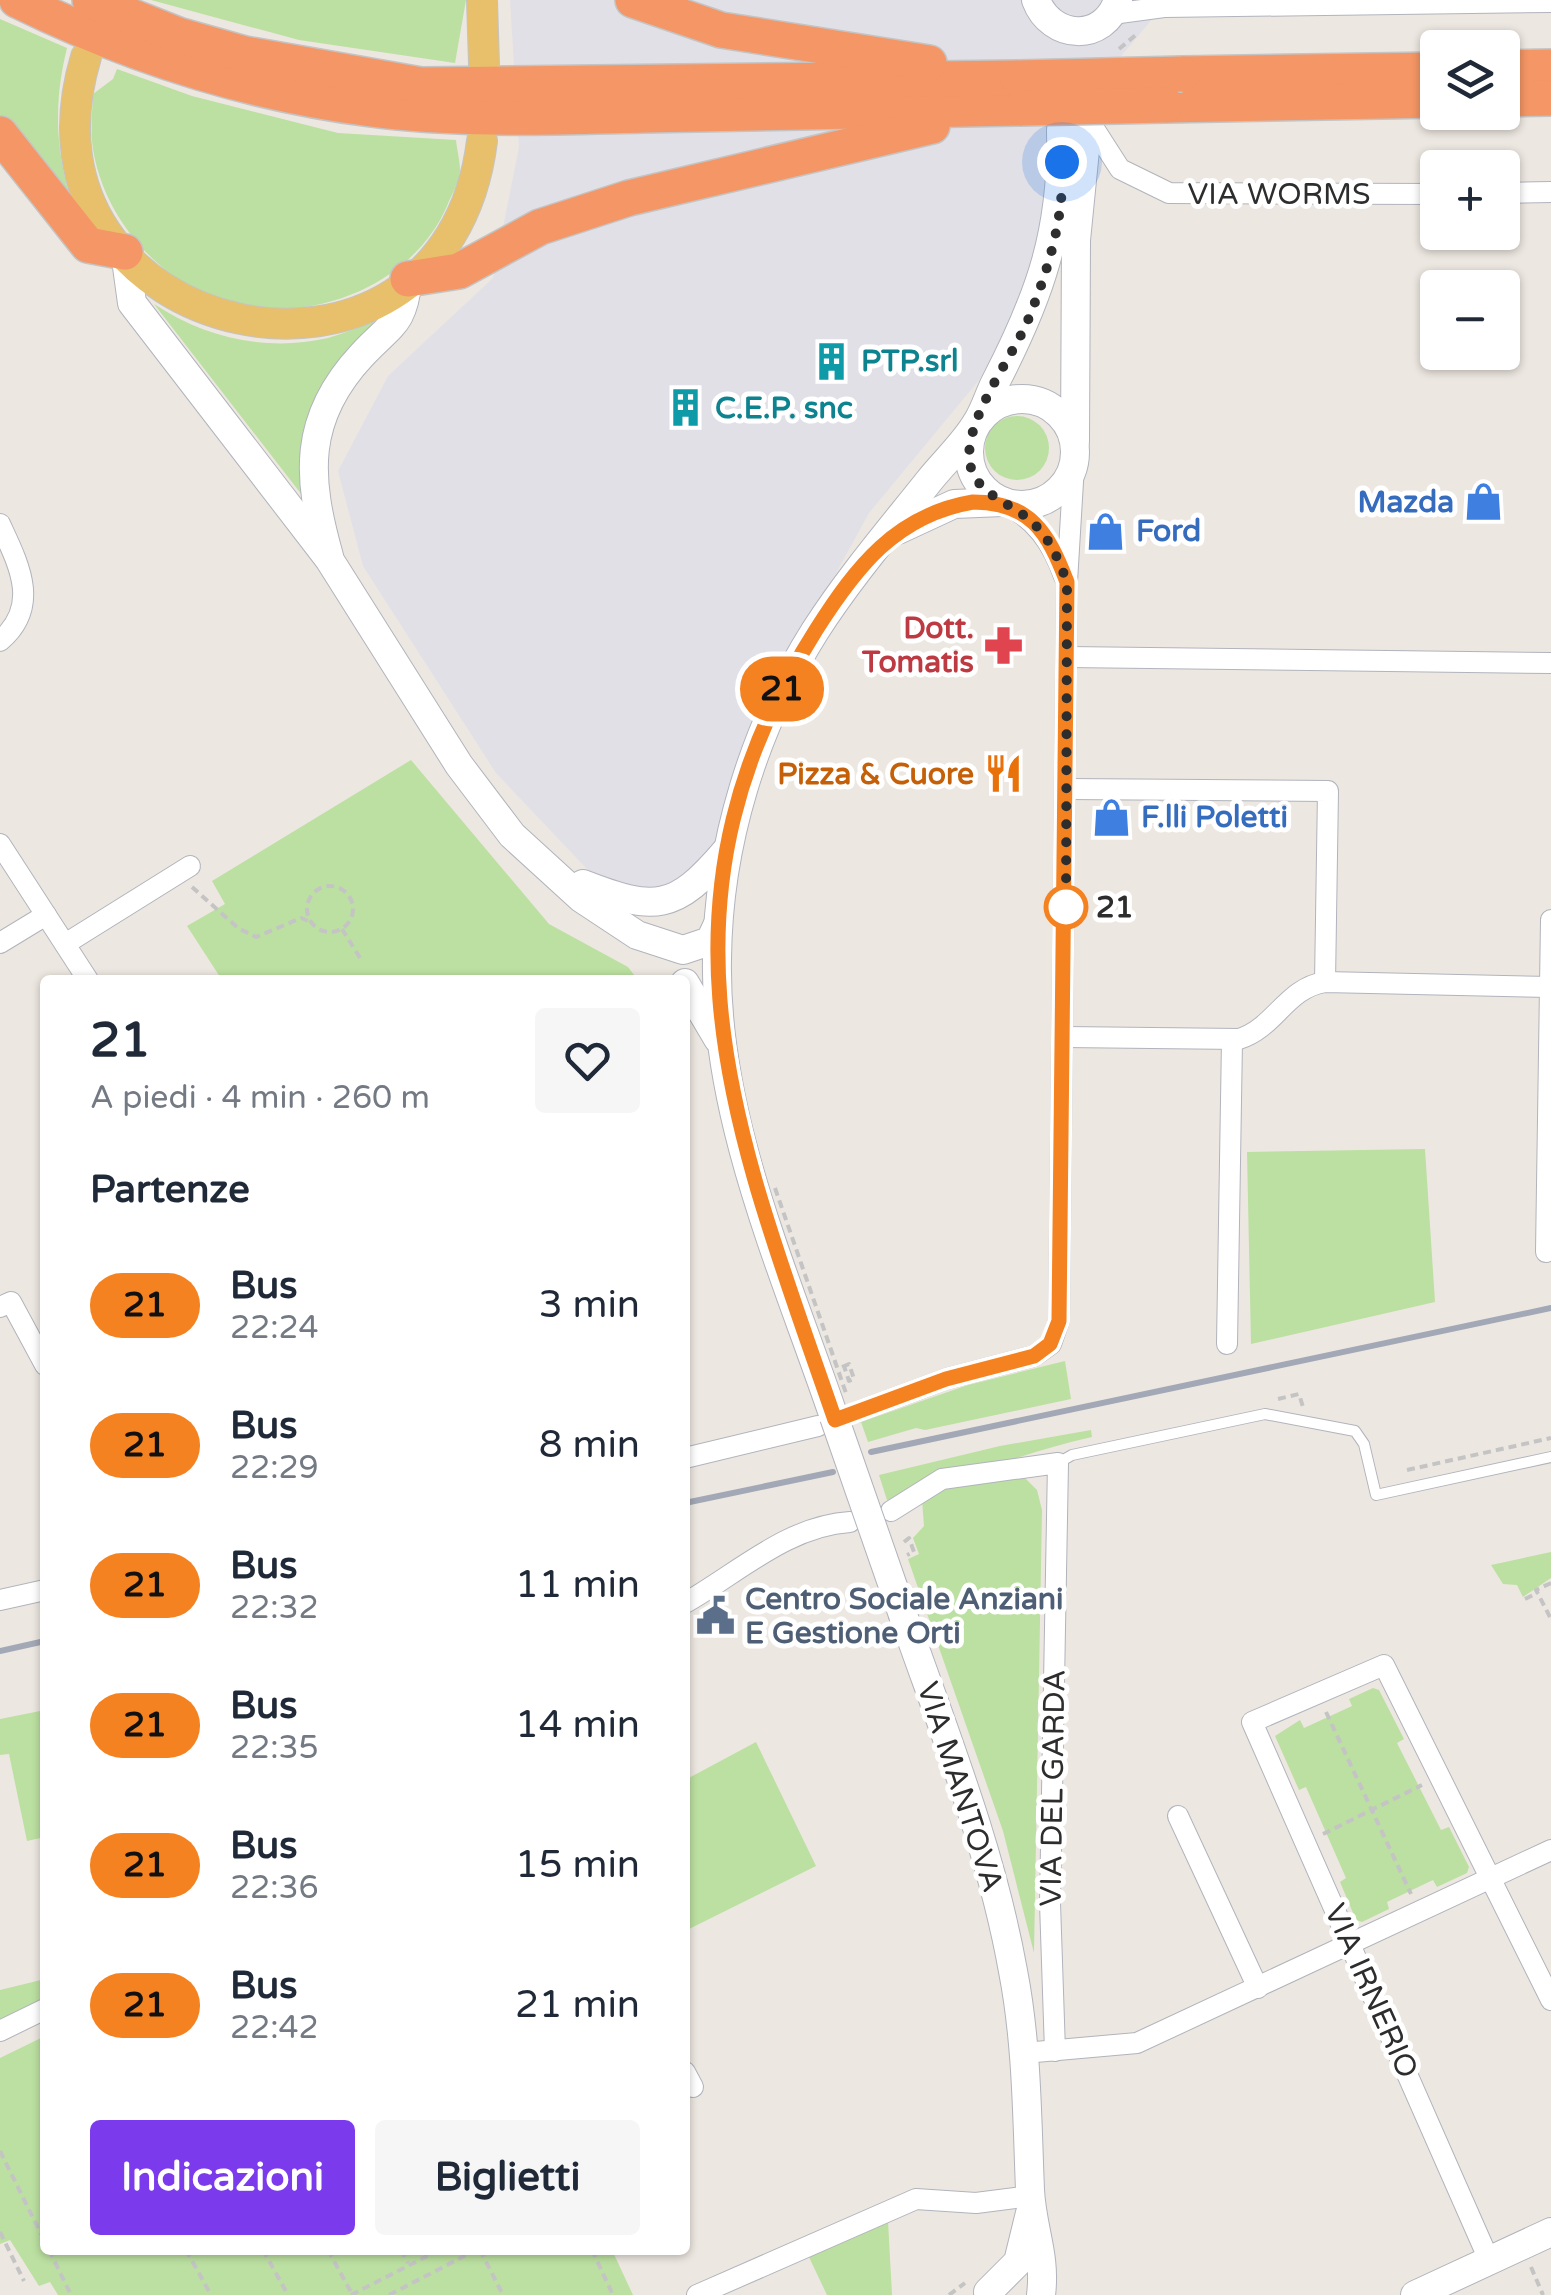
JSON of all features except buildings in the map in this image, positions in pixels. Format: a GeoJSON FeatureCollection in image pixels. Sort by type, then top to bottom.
{"type":"FeatureCollection","features":[{"type":"Feature","properties":{"kind":"highway"},"geometry":{"type":"LineString","coordinates":[[17,0],[113,44],[196,72],[284,94],[395,112],[496,118],[1020,93],[1174,90],[1420,71]]}},
{"type":"Feature","properties":{"kind":"highway"},"geometry":{"type":"LineString","coordinates":[[90,0],[178,35],[256,57],[421,84],[1020,93]]}},
{"type":"Feature","properties":{"kind":"highway"},"geometry":{"type":"LineString","coordinates":[[632,0],[732,32],[1020,93]]}},
{"type":"Feature","properties":{"kind":"highway"},"geometry":{"type":"LineString","coordinates":[[1520,68],[1551,67]]}},
{"type":"Feature","properties":{"kind":"highway"},"geometry":{"type":"LineString","coordinates":[[1174,90],[1420,99]]}},
{"type":"Feature","properties":{"kind":"highway"},"geometry":{"type":"LineString","coordinates":[[408,279],[459,271],[540,227],[629,198],[859,141],[1020,93]]}},
{"type":"Feature","properties":{"kind":"highway"},"geometry":{"type":"LineString","coordinates":[[1520,99],[1551,98]]}},
{"type":"Feature","properties":{"kind":"highway"},"geometry":{"type":"LineString","coordinates":[[0,134],[88,245],[125,252]]}},
{"type":"Feature","properties":{"kind":"main road"},"geometry":{"type":"LineString","coordinates":[[482,0],[484,64]]}},
{"type":"Feature","properties":{"kind":"main road"},"geometry":{"type":"LineString","coordinates":[[1041,9],[1062,30],[1084,32],[1115,7]]}},
{"type":"Feature","properties":{"kind":"main road"},"geometry":{"type":"LineString","coordinates":[[1098,53],[1115,7]]}},
{"type":"Feature","properties":{"kind":"main road"},"geometry":{"type":"LineString","coordinates":[[1041,9],[1057,54]]}},
{"type":"Feature","properties":{"kind":"main road"},"geometry":{"type":"LineString","coordinates":[[86,57],[75,108],[77,147],[94,204],[125,252],[156,283],[190,305],[263,324],[297,326],[332,319],[365,307],[408,279],[436,252],[456,222],[472,188],[482,140]]}},
{"type":"Feature","properties":{"kind":"main road"},"geometry":{"type":"LineString","coordinates":[[1075,456],[1081,130]]}},
{"type":"Feature","properties":{"kind":"main road","name":"VIA MANTOVA"},"geometry":{"type":"LineString","coordinates":[[1004,502],[979,483],[969,454],[976,424],[1020,337],[1047,264],[1081,130]]}},
{"type":"Feature","properties":{"kind":"main road"},"geometry":{"type":"LineString","coordinates":[[125,252],[132,302],[332,562],[466,777],[512,835],[581,898],[636,935],[677,975]]}},
{"type":"Feature","properties":{"kind":"main road"},"geometry":{"type":"LineString","coordinates":[[332,562],[312,478],[320,422],[350,368],[404,314],[408,279]]}},
{"type":"Feature","properties":{"kind":"main road","name":"VIA MANTOVA"},"geometry":{"type":"LineString","coordinates":[[877,546],[938,509],[973,502],[1039,502],[1067,481],[1075,456],[1063,416],[1034,400],[1001,402],[976,424],[877,546],[817,628],[779,696],[746,779],[731,840],[718,924],[716,970],[724,1054],[903,1615],[994,1882],[1014,1974],[1024,2053],[1031,2200],[1045,2264],[1041,2295]]}},
{"type":"Feature","properties":{"kind":"main road"},"geometry":{"type":"LineString","coordinates":[[560,876],[627,902],[662,902],[699,883],[731,840]]}},
{"type":"Feature","properties":{"kind":"main road"},"geometry":{"type":"LineString","coordinates":[[636,935],[676,949],[689,949],[710,941],[718,924]]}},
{"type":"Feature","properties":{"kind":"main road"},"geometry":{"type":"LineString","coordinates":[[690,993],[724,1054]]}},
{"type":"Feature","properties":{"kind":"main road","name":"VIA MANTOVA"},"geometry":{"type":"LineString","coordinates":[[993,2294],[1018,2262],[1031,2200]]}},
{"type":"Feature","properties":{"kind":"main road"},"geometry":{"type":"LineString","coordinates":[[1415,2295],[1551,2232]]}},
{"type":"Feature","properties":{"kind":"street"},"geometry":{"type":"LineString","coordinates":[[1115,7],[1551,2]]}},
{"type":"Feature","properties":{"kind":"street"},"geometry":{"type":"LineString","coordinates":[[1081,130],[1125,173]]}},
{"type":"Feature","properties":{"kind":"street"},"geometry":{"type":"LineString","coordinates":[[1079,198],[1096,180],[1115,170],[1125,173]]}},
{"type":"Feature","properties":{"kind":"street","name":"VIA WORMS"},"geometry":{"type":"LineString","coordinates":[[1125,173],[1155,190],[1185,195],[1420,194]]}},
{"type":"Feature","properties":{"kind":"street"},"geometry":{"type":"LineString","coordinates":[[1520,193],[1551,192]]}},
{"type":"Feature","properties":{"kind":"street"},"geometry":{"type":"LineString","coordinates":[[857,1412],[946,1379],[1034,1356],[1050,1344],[1062,1298],[1067,582],[1075,456]]}},
{"type":"Feature","properties":{"kind":"street"},"geometry":{"type":"LineString","coordinates":[[1004,502],[1028,518],[1053,546],[1067,582]]}},
{"type":"Feature","properties":{"kind":"street"},"geometry":{"type":"LineString","coordinates":[[0,524],[20,568],[25,593],[20,618],[0,642]]}},
{"type":"Feature","properties":{"kind":"street"},"geometry":{"type":"LineString","coordinates":[[1068,657],[1551,663]]}},
{"type":"Feature","properties":{"kind":"street"},"geometry":{"type":"LineString","coordinates":[[1067,790],[1328,791],[1325,982]]}},
{"type":"Feature","properties":{"kind":"street"},"geometry":{"type":"LineString","coordinates":[[0,844],[85,975]]}},
{"type":"Feature","properties":{"kind":"street"},"geometry":{"type":"LineString","coordinates":[[65,944],[184,870]]}},
{"type":"Feature","properties":{"kind":"street"},"geometry":{"type":"LineString","coordinates":[[0,943],[46,915]]}},
{"type":"Feature","properties":{"kind":"street"},"geometry":{"type":"LineString","coordinates":[[1546,1252],[1551,920]]}},
{"type":"Feature","properties":{"kind":"street"},"geometry":{"type":"LineString","coordinates":[[1065,1037],[1232,1040],[1264,1026],[1298,991],[1325,982],[1550,987]]}},
{"type":"Feature","properties":{"kind":"street"},"geometry":{"type":"LineString","coordinates":[[1226,1344],[1232,1040]]}},
{"type":"Feature","properties":{"kind":"street"},"geometry":{"type":"LineString","coordinates":[[0,1308],[11,1302],[40,1356]]}},
{"type":"Feature","properties":{"kind":"street"},"geometry":{"type":"LineString","coordinates":[[690,1457],[818,1426]]}},
{"type":"Feature","properties":{"kind":"street"},"geometry":{"type":"LineString","coordinates":[[891,1511],[942,1479],[1058,1463]]}},
{"type":"Feature","properties":{"kind":"street","name":"VIA DEL GARDA"},"geometry":{"type":"LineString","coordinates":[[1055,2051],[1050,1903],[1058,1463]]}},
{"type":"Feature","properties":{"kind":"street"},"geometry":{"type":"LineString","coordinates":[[690,1600],[794,1536],[822,1525],[850,1522]]}},
{"type":"Feature","properties":{"kind":"street"},"geometry":{"type":"LineString","coordinates":[[0,1600],[40,1591]]}},
{"type":"Feature","properties":{"kind":"street"},"geometry":{"type":"LineString","coordinates":[[1317,1694],[1384,1664],[1551,2000]]}},
{"type":"Feature","properties":{"kind":"street","name":"VIA IRNERIO"},"geometry":{"type":"LineString","coordinates":[[1317,1694],[1252,1722],[1489,2260]]}},
{"type":"Feature","properties":{"kind":"street"},"geometry":{"type":"LineString","coordinates":[[1178,1816],[1258,1988]]}},
{"type":"Feature","properties":{"kind":"street"},"geometry":{"type":"LineString","coordinates":[[1024,2053],[1137,2043],[1551,1850]]}},
{"type":"Feature","properties":{"kind":"street"},"geometry":{"type":"LineString","coordinates":[[0,2032],[40,2012]]}},
{"type":"Feature","properties":{"kind":"street"},"geometry":{"type":"LineString","coordinates":[[697,2295],[916,2200],[1031,2200]]}},
{"type":"Feature","properties":{"kind":"lane"},"geometry":{"type":"LineString","coordinates":[[1058,1463],[1072,1455],[1265,1414],[1355,1431],[1366,1449],[1376,1495],[1551,1457]]}},
{"type":"Feature","properties":{"kind":"path"},"geometry":{"type":"LineString","coordinates":[[184,870],[250,935],[267,936],[301,918],[327,932],[342,929],[354,910],[349,895],[336,886],[321,887],[310,897],[307,912],[311,922]]}},
{"type":"Feature","properties":{"kind":"path"},"geometry":{"type":"LineString","coordinates":[[342,929],[362,961]]}},
{"type":"Feature","properties":{"kind":"path"},"geometry":{"type":"LineString","coordinates":[[1262,1402],[1299,1394],[1302,1406],[1318,1410]]}},
{"type":"Feature","properties":{"kind":"path"},"geometry":{"type":"LineString","coordinates":[[1404,1471],[1551,1438]]}},
{"type":"Feature","properties":{"kind":"path"},"geometry":{"type":"LineString","coordinates":[[1524,1599],[1551,1582]]}},
{"type":"Feature","properties":{"kind":"path"},"geometry":{"type":"LineString","coordinates":[[1538,1593],[1551,1619]]}},
{"type":"Feature","properties":{"kind":"path"},"geometry":{"type":"LineString","coordinates":[[1317,1694],[1420,1912]]}},
{"type":"Feature","properties":{"kind":"path"},"geometry":{"type":"LineString","coordinates":[[1305,1843],[1440,1776]]}},
{"type":"Feature","properties":{"kind":"path"},"geometry":{"type":"LineString","coordinates":[[0,2151],[40,2232]]}},
{"type":"Feature","properties":{"kind":"path"},"geometry":{"type":"LineString","coordinates":[[0,2232],[24,2281]]}},
{"type":"Feature","properties":{"kind":"path"},"geometry":{"type":"LineString","coordinates":[[0,2252],[8,2248]]}},
{"type":"Feature","properties":{"kind":"path"},"geometry":{"type":"LineString","coordinates":[[51,2255],[71,2295]]}},
{"type":"Feature","properties":{"kind":"path"},"geometry":{"type":"LineString","coordinates":[[189,2255],[211,2295]]}},
{"type":"Feature","properties":{"kind":"path"},"geometry":{"type":"LineString","coordinates":[[266,2255],[288,2295]]}},
{"type":"Feature","properties":{"kind":"path"},"geometry":{"type":"LineString","coordinates":[[331,2255],[352,2295],[429,2255]]}},
{"type":"Feature","properties":{"kind":"path"},"geometry":{"type":"LineString","coordinates":[[404,2255],[409,2265]]}},
{"type":"Feature","properties":{"kind":"path"},"geometry":{"type":"LineString","coordinates":[[389,2295],[463,2255]]}},
{"type":"Feature","properties":{"kind":"path"},"geometry":{"type":"LineString","coordinates":[[481,2255],[503,2295]]}},
{"type":"Feature","properties":{"kind":"path"},"geometry":{"type":"LineString","coordinates":[[594,2255],[614,2295]]}},
{"type":"Feature","properties":{"kind":"shaded area"},"geometry":{"type":"Polygon","coordinates":[[[510,0],[1168,0],[1047,145],[1037,277],[1013,339],[869,513],[773,688],[735,771],[710,865],[663,896],[605,888],[496,773],[363,566],[338,471],[388,376],[493,278],[519,147],[510,0]]]}},
{"type":"Feature","properties":{"kind":"green space"},"geometry":{"type":"Polygon","coordinates":[[[151,0],[466,0],[455,63],[299,40],[151,0]]]}},
{"type":"Feature","properties":{"kind":"green space"},"geometry":{"type":"Polygon","coordinates":[[[0,19],[67,48],[58,124],[71,199],[0,125],[0,19]]]}},
{"type":"Feature","properties":{"kind":"green space"},"geometry":{"type":"Polygon","coordinates":[[[117,69],[192,96],[338,133],[456,140],[459,179],[432,233],[412,256],[362,290],[333,301],[271,309],[214,298],[189,286],[145,252],[127,230],[101,181],[92,140],[93,94],[113,79],[117,69]]]}},
{"type":"Feature","properties":{"kind":"green space"},"geometry":{"type":"Polygon","coordinates":[[[154,304],[194,326],[260,342],[328,338],[381,320],[351,351],[302,495],[154,304]]]}},
{"type":"Feature","properties":{"kind":"green space"},"geometry":{"type":"Polygon","coordinates":[[[1017,416],[1040,425],[1049,448],[1040,471],[1017,480],[994,471],[985,448],[994,425],[1017,416]]]}},
{"type":"Feature","properties":{"kind":"green space"},"geometry":{"type":"Polygon","coordinates":[[[411,760],[549,924],[628,967],[634,975],[219,975],[187,926],[225,904],[212,881],[411,760]]]}},
{"type":"Feature","properties":{"kind":"green space"},"geometry":{"type":"Polygon","coordinates":[[[1425,1149],[1435,1302],[1251,1344],[1247,1152],[1425,1149]]]}},
{"type":"Feature","properties":{"kind":"green space"},"geometry":{"type":"Polygon","coordinates":[[[1065,1361],[1071,1399],[925,1430],[916,1428],[868,1442],[861,1422],[968,1385],[1065,1361]]]}},
{"type":"Feature","properties":{"kind":"green space"},"geometry":{"type":"Polygon","coordinates":[[[1091,1430],[1092,1437],[893,1499],[887,1500],[879,1475],[1000,1446],[1091,1430]]]}},
{"type":"Feature","properties":{"kind":"green space"},"geometry":{"type":"Polygon","coordinates":[[[1024,1477],[1037,1490],[1042,1510],[1034,1953],[1003,1831],[908,1559],[919,1554],[913,1538],[924,1526],[922,1500],[941,1487],[1024,1477]]]}},
{"type":"Feature","properties":{"kind":"green space"},"geometry":{"type":"Polygon","coordinates":[[[1551,1552],[1551,1578],[1523,1597],[1517,1585],[1503,1584],[1491,1565],[1551,1552]]]}},
{"type":"Feature","properties":{"kind":"green space"},"geometry":{"type":"Polygon","coordinates":[[[1373,1688],[1379,1690],[1404,1739],[1397,1743],[1441,1830],[1449,1827],[1469,1867],[1467,1873],[1437,1887],[1433,1880],[1387,1902],[1389,1909],[1362,1922],[1356,1920],[1340,1882],[1346,1878],[1306,1787],[1299,1790],[1275,1736],[1300,1720],[1304,1728],[1352,1706],[1349,1699],[1373,1688]]]}},
{"type":"Feature","properties":{"kind":"green space"},"geometry":{"type":"Polygon","coordinates":[[[40,1711],[40,1838],[27,1841],[9,1754],[0,1755],[0,1719],[40,1711]]]}},
{"type":"Feature","properties":{"kind":"green space"},"geometry":{"type":"Polygon","coordinates":[[[756,1742],[816,1866],[690,1929],[690,1777],[756,1742]]]}},
{"type":"Feature","properties":{"kind":"green space"},"geometry":{"type":"Polygon","coordinates":[[[40,1980],[40,2000],[0,2020],[0,1990],[40,1980]]]}},
{"type":"Feature","properties":{"kind":"green space"},"geometry":{"type":"Polygon","coordinates":[[[40,2038],[40,2255],[614,2255],[633,2295],[58,2295],[50,2282],[39,2286],[10,2240],[0,2244],[0,2058],[40,2038]]]}},
{"type":"Feature","properties":{"kind":"green space"},"geometry":{"type":"Polygon","coordinates":[[[888,2221],[892,2295],[827,2295],[808,2255],[888,2221]]]}},
{"type":"Feature","properties":{"kind":"railway"},"geometry":{"type":"LineString","coordinates":[[871,1452],[1551,1308]]}},
{"type":"Feature","properties":{"kind":"railway"},"geometry":{"type":"LineString","coordinates":[[690,1502],[833,1472]]}},
{"type":"Feature","properties":{"kind":"railway"},"geometry":{"type":"LineString","coordinates":[[0,1651],[40,1642]]}},
{"type":"Feature","properties":{"kind":"bus line","name":"21"},"geometry":{"type":"LineString","coordinates":[[1004,502],[1036,525],[1053,546],[1067,582],[1066,966],[1059,1321],[1050,1344],[1034,1356],[946,1379],[835,1420],[752,1176],[726,1070],[716,954],[727,857],[746,779],[779,696],[817,628],[862,565],[877,546],[921,516],[954,504],[1004,502]]}},
{"type":"Feature","properties":{"kind":"place","name":"PTP.srl"},"geometry":{"type":"Point","coordinates":[831,361]}},
{"type":"Feature","properties":{"kind":"place","name":"C.E.P. snc"},"geometry":{"type":"Point","coordinates":[685,408]}},
{"type":"Feature","properties":{"kind":"place","name":"Mazda"},"geometry":{"type":"Point","coordinates":[1484,502]}},
{"type":"Feature","properties":{"kind":"place","name":"Ford"},"geometry":{"type":"Point","coordinates":[1106,531]}},
{"type":"Feature","properties":{"kind":"place","name":"Dott. Tomatis"},"geometry":{"type":"Point","coordinates":[1004,645]}},
{"type":"Feature","properties":{"kind":"place","name":"Pizza & Cuore"},"geometry":{"type":"Point","coordinates":[1004,774]}},
{"type":"Feature","properties":{"kind":"place","name":"F.lli Poletti"},"geometry":{"type":"Point","coordinates":[1111,817]}},
{"type":"Feature","properties":{"kind":"place","name":"21"},"geometry":{"type":"Point","coordinates":[1066,907]}},
{"type":"Feature","properties":{"kind":"place","name":"Centro Sociale Anziani E Gestione Orti"},"geometry":{"type":"Point","coordinates":[715,1616]}},
{"type":"Feature","properties":{"kind":"route"},"geometry":{"type":"LineString","coordinates":[[1062,162],[1059,214],[1041,284],[1020,337],[970,438],[969,454],[979,483],[1028,518],[1053,546],[1067,582],[1066,907]]}}]}
